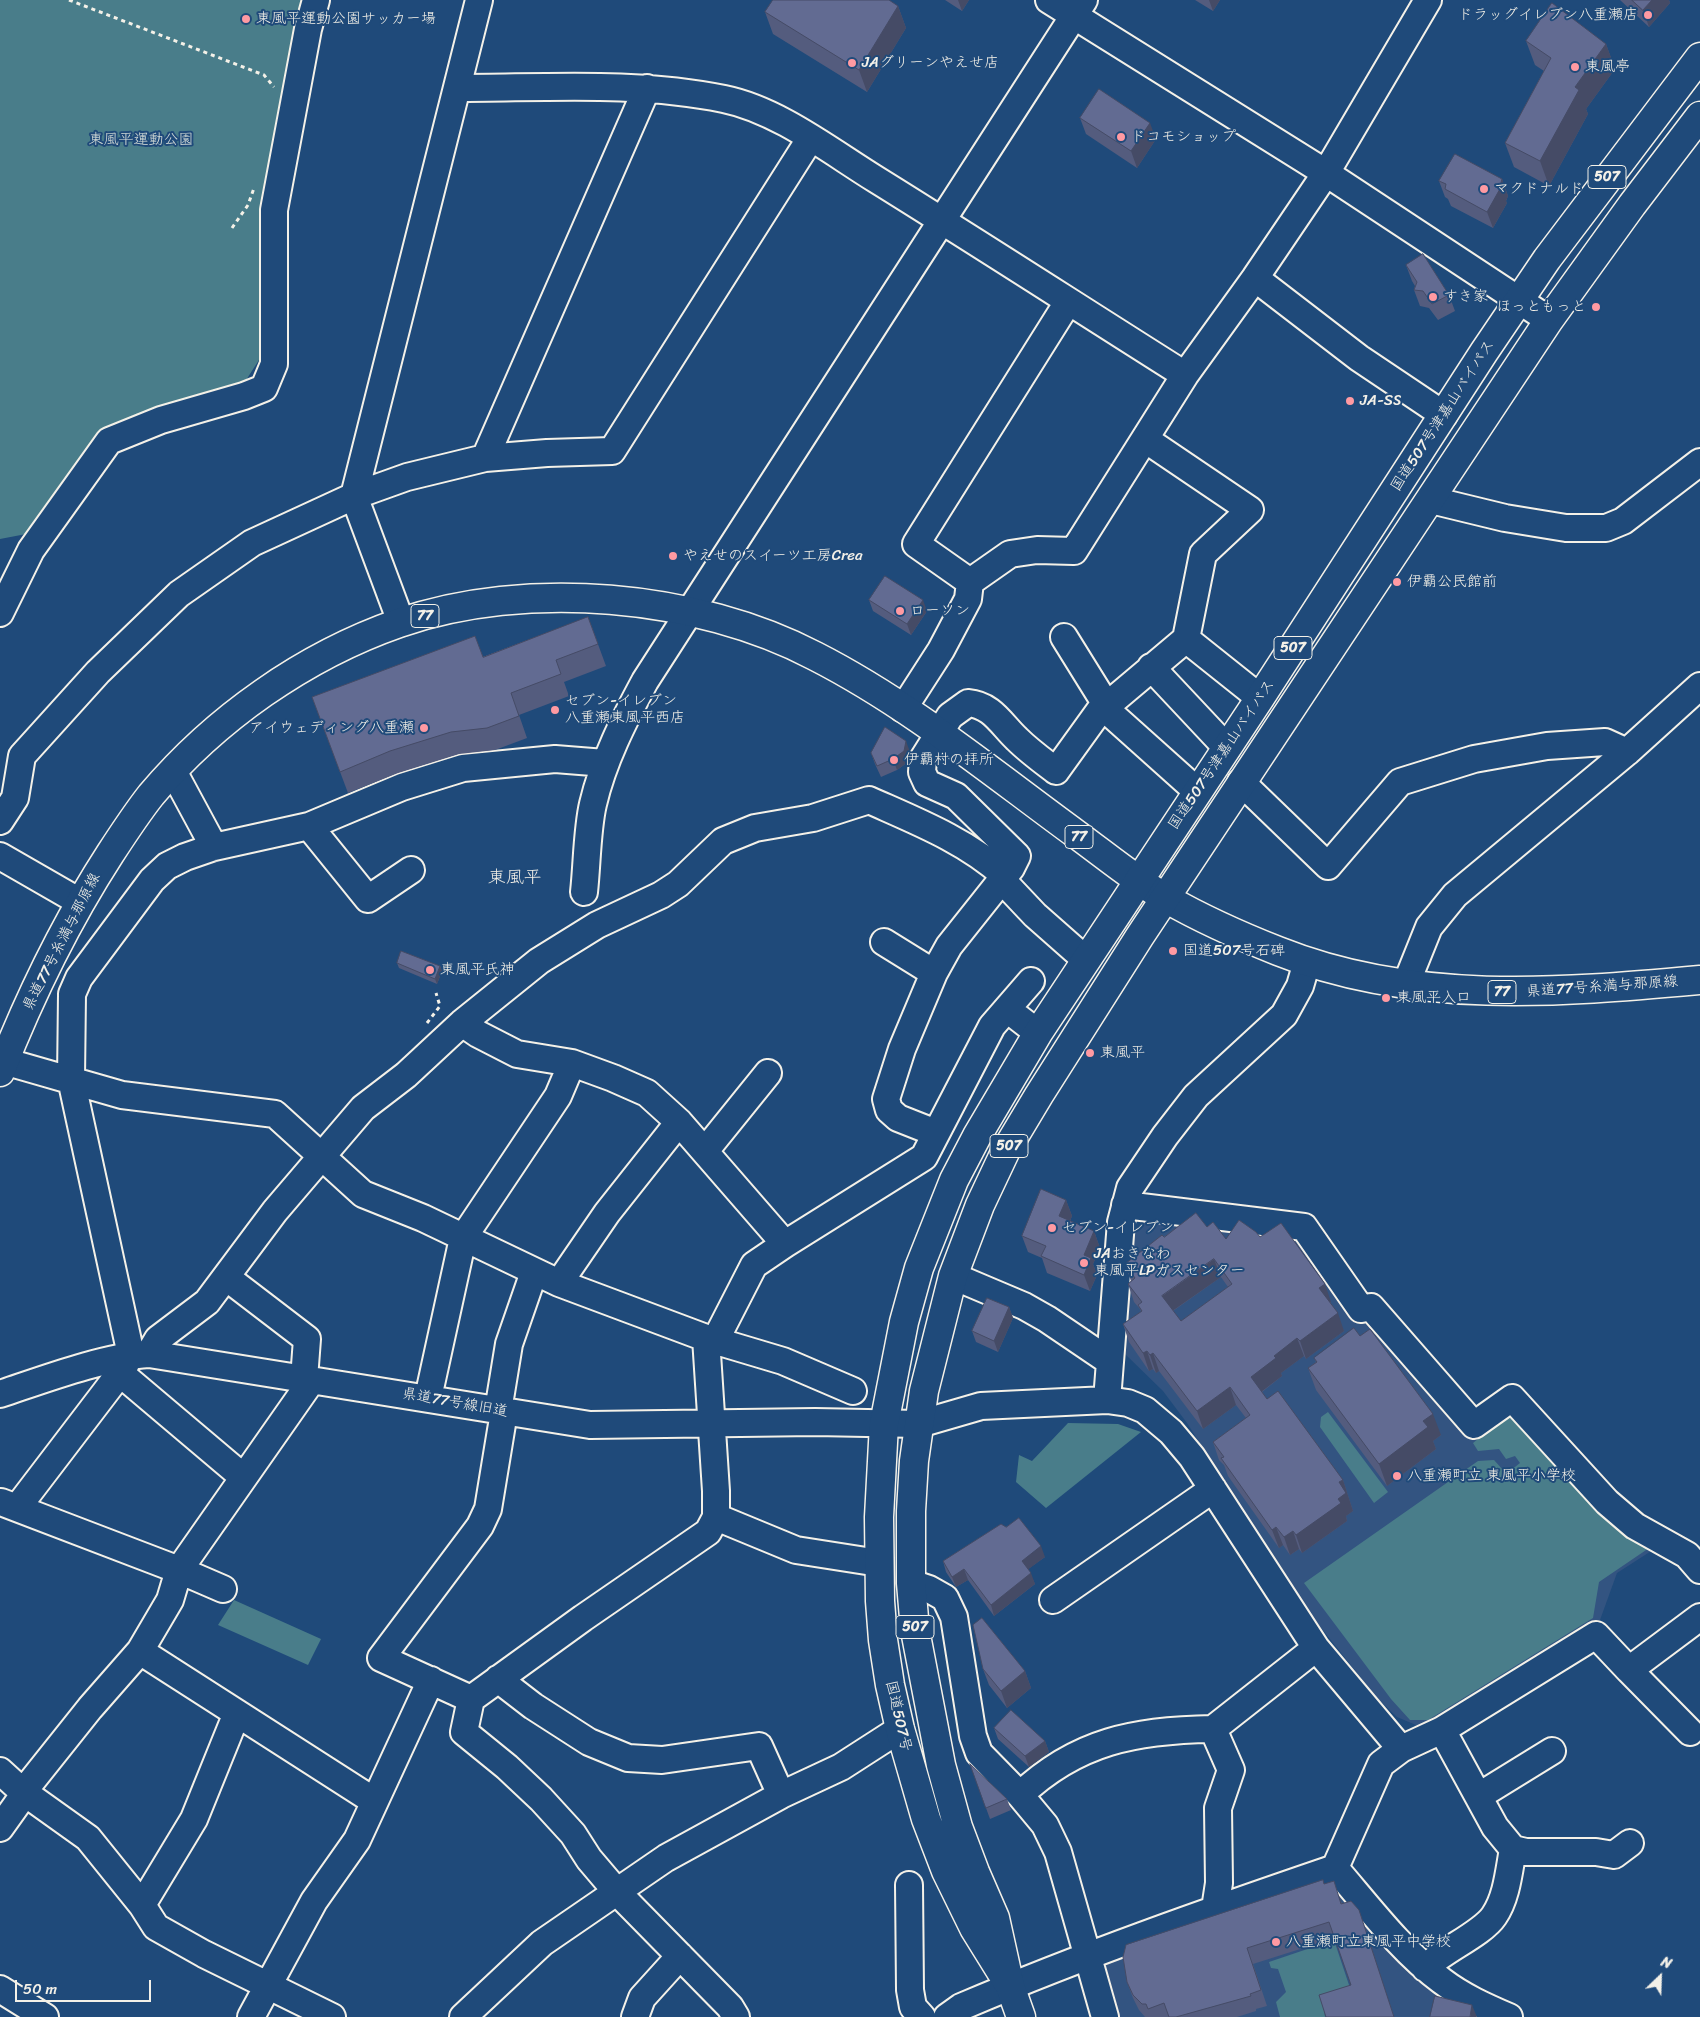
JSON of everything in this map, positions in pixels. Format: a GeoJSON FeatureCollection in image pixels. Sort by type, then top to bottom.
{"type":"FeatureCollection","features":[{"type":"Feature","properties":{"kind":"main road","name":"国道507号津嘉山バイパス"},"geometry":{"type":"LineString","coordinates":[[884,1424],[904,1322],[919,1268],[954,1180],[977,1136],[1038,1033],[1547,259],[1700,57]]}},
{"type":"Feature","properties":{"kind":"main road","name":"国道507号津嘉山バイパス"},"geometry":{"type":"LineString","coordinates":[[919,1424],[931,1358],[953,1276],[980,1205],[1006,1150],[1055,1069],[1241,782],[1431,500],[1549,320],[1700,116]]}},
{"type":"Feature","properties":{"kind":"main road","name":"県道77号糸満与那原線"},"geometry":{"type":"LineString","coordinates":[[1,1064],[37,986],[80,902],[132,820],[173,771],[235,714],[274,686],[316,660],[401,622],[462,607],[518,600],[579,598],[636,602],[689,611],[729,620],[752,628],[814,655],[861,682],[939,733],[1110,860],[1166,898],[1210,921],[1307,962],[1377,980],[1457,990],[1508,992],[1608,988],[1700,980]]}},
{"type":"Feature","properties":{"kind":"main road","name":"国道507号"},"geometry":{"type":"LineString","coordinates":[[884,1424],[879,1518],[879,1563],[884,1640],[890,1685],[900,1729],[926,1820],[946,1871],[974,1928],[1010,1986]]}},
{"type":"Feature","properties":{"kind":"main road","name":"国道507号"},"geometry":{"type":"LineString","coordinates":[[919,1424],[911,1512],[911,1582],[915,1630],[941,1765],[958,1827],[994,1918],[1010,1986],[1021,2017]]}},
{"type":"Feature","properties":{"kind":"street"},"geometry":{"type":"LineString","coordinates":[[0,613],[30,550],[109,441],[161,420],[244,396],[264,388],[274,364],[274,210],[308,29],[316,0]]}},
{"type":"Feature","properties":{"kind":"street"},"geometry":{"type":"LineString","coordinates":[[401,622],[354,496],[479,0]]}},
{"type":"Feature","properties":{"kind":"street"},"geometry":{"type":"LineString","coordinates":[[1049,0],[1078,8],[1549,320]]}},
{"type":"Feature","properties":{"kind":"street"},"geometry":{"type":"LineString","coordinates":[[903,709],[946,642],[968,599],[970,582],[1010,554],[1037,550],[1074,551],[1185,375],[1255,278],[1326,173],[1428,0]]}},
{"type":"Feature","properties":{"kind":"street"},"geometry":{"type":"LineString","coordinates":[[584,892],[592,806],[605,763],[632,706],[689,611],[1078,8]]}},
{"type":"Feature","properties":{"kind":"street"},"geometry":{"type":"LineString","coordinates":[[457,88],[647,88],[724,99],[768,113],[942,220],[1185,375]]}},
{"type":"Feature","properties":{"kind":"street"},"geometry":{"type":"LineString","coordinates":[[485,458],[647,88]]}},
{"type":"Feature","properties":{"kind":"street"},"geometry":{"type":"LineString","coordinates":[[0,820],[15,798],[22,756],[98,672],[179,594],[252,543],[354,496],[407,476],[485,458],[547,453],[612,451],[810,138]]}},
{"type":"Feature","properties":{"kind":"street"},"geometry":{"type":"LineString","coordinates":[[1255,278],[1359,358],[1444,415]]}},
{"type":"Feature","properties":{"kind":"street"},"geometry":{"type":"LineString","coordinates":[[970,582],[916,544],[1068,302]]}},
{"type":"Feature","properties":{"kind":"street"},"geometry":{"type":"LineString","coordinates":[[936,1133],[898,1118],[889,1110],[886,1099],[902,1048],[934,973],[949,946],[1011,868],[1017,856],[956,796],[927,783],[922,772],[923,759],[950,716],[968,703],[978,704],[986,708],[1002,722],[1015,738],[1056,771],[1105,703],[1116,698],[1186,639],[1203,554],[1250,510],[1145,439]]}},
{"type":"Feature","properties":{"kind":"street"},"geometry":{"type":"LineString","coordinates":[[1431,500],[1505,518],[1587,529],[1606,528],[1623,521],[1700,462]]}},
{"type":"Feature","properties":{"kind":"street"},"geometry":{"type":"LineString","coordinates":[[1064,637],[1111,714],[1198,791]]}},
{"type":"Feature","properties":{"kind":"street"},"geometry":{"type":"LineString","coordinates":[[1186,639],[1260,698]]}},
{"type":"Feature","properties":{"kind":"street"},"geometry":{"type":"LineString","coordinates":[[1151,667],[1227,748]]}},
{"type":"Feature","properties":{"kind":"street"},"geometry":{"type":"LineString","coordinates":[[1406,984],[1429,927],[1455,895],[1627,752],[1700,686]]}},
{"type":"Feature","properties":{"kind":"street"},"geometry":{"type":"LineString","coordinates":[[1241,782],[1328,866],[1400,782],[1474,758],[1547,746],[1605,742],[1627,752]]}},
{"type":"Feature","properties":{"kind":"street"},"geometry":{"type":"LineString","coordinates":[[243,1477],[134,1361],[71,1080],[72,994],[79,978],[152,880],[167,866],[185,857],[214,847],[310,826],[402,787],[463,768],[555,759],[605,763]]}},
{"type":"Feature","properties":{"kind":"street"},"geometry":{"type":"LineString","coordinates":[[173,771],[214,847]]}},
{"type":"Feature","properties":{"kind":"street"},"geometry":{"type":"LineString","coordinates":[[223,1589],[179,1570],[9,1505],[134,1361],[158,1339],[207,1302],[274,1211],[363,1108],[406,1076],[462,1023],[539,961],[597,925],[661,895],[678,884],[723,841],[755,828],[813,818],[869,800],[948,836],[990,862],[1035,915],[1086,960]]}},
{"type":"Feature","properties":{"kind":"street"},"geometry":{"type":"LineString","coordinates":[[310,826],[368,899],[411,870]]}},
{"type":"Feature","properties":{"kind":"street"},"geometry":{"type":"LineString","coordinates":[[0,856],[80,902]]}},
{"type":"Feature","properties":{"kind":"street"},"geometry":{"type":"LineString","coordinates":[[884,942],[934,973]]}},
{"type":"Feature","properties":{"kind":"street"},"geometry":{"type":"LineString","coordinates":[[1107,1400],[1121,1222],[1130,1188],[1165,1136],[1196,1096],[1284,1016],[1300,986],[1307,962]]}},
{"type":"Feature","properties":{"kind":"street"},"geometry":{"type":"LineString","coordinates":[[736,2017],[730,2007],[617,1892],[560,1818],[507,1767],[464,1732],[471,1699],[708,1532],[716,1517],[710,1339],[754,1265],[924,1157],[992,1026],[1031,981]]}},
{"type":"Feature","properties":{"kind":"street"},"geometry":{"type":"LineString","coordinates":[[1007,1009],[1038,1033]]}},
{"type":"Feature","properties":{"kind":"street"},"geometry":{"type":"LineString","coordinates":[[462,1023],[478,1034],[517,1054],[572,1063],[648,1093],[679,1122],[785,1244]]}},
{"type":"Feature","properties":{"kind":"street"},"geometry":{"type":"LineString","coordinates":[[428,1398],[463,1238],[558,1096],[572,1063]]}},
{"type":"Feature","properties":{"kind":"street"},"geometry":{"type":"LineString","coordinates":[[1,1064],[71,1080],[122,1095],[275,1114],[363,1194],[423,1218],[558,1282],[710,1339],[783,1361],[853,1391]]}},
{"type":"Feature","properties":{"kind":"street"},"geometry":{"type":"LineString","coordinates":[[705,1151],[768,1073]]}},
{"type":"Feature","properties":{"kind":"street"},"geometry":{"type":"LineString","coordinates":[[558,1282],[607,1213],[679,1122]]}},
{"type":"Feature","properties":{"kind":"street"},"geometry":{"type":"LineString","coordinates":[[1125,1205],[1304,1227],[1361,1309],[1371,1308],[1474,1425],[1512,1398],[1606,1502],[1635,1526],[1687,1555],[1700,1570]]}},
{"type":"Feature","properties":{"kind":"street"},"geometry":{"type":"LineString","coordinates":[[471,1699],[381,1658],[480,1526],[488,1509],[509,1344],[534,1272]]}},
{"type":"Feature","properties":{"kind":"street"},"geometry":{"type":"LineString","coordinates":[[953,1276],[1024,1306],[1047,1319],[1109,1361]]}},
{"type":"Feature","properties":{"kind":"street"},"geometry":{"type":"LineString","coordinates":[[0,1771],[23,1792],[90,1708],[140,1652],[170,1600],[179,1570],[308,1380],[306,1339],[226,1277]]}},
{"type":"Feature","properties":{"kind":"street","name":"県道77号線旧道"},"geometry":{"type":"LineString","coordinates":[[0,1394],[60,1374],[134,1361],[308,1380],[590,1425],[712,1423],[919,1424],[981,1406],[1107,1400],[1128,1403],[1145,1410],[1154,1417],[1171,1432],[1192,1457],[1316,1648],[1401,1749]]}},
{"type":"Feature","properties":{"kind":"street"},"geometry":{"type":"LineString","coordinates":[[1053,1600],[1213,1489]]}},
{"type":"Feature","properties":{"kind":"street"},"geometry":{"type":"LineString","coordinates":[[716,1517],[796,1550],[879,1563]]}},
{"type":"Feature","properties":{"kind":"street"},"geometry":{"type":"LineString","coordinates":[[911,1582],[945,1598],[954,1617],[973,1736],[979,1753],[1020,1794],[1045,1825],[1058,1852],[1105,2017]]}},
{"type":"Feature","properties":{"kind":"street"},"geometry":{"type":"LineString","coordinates":[[1629,1670],[1700,1617]]}},
{"type":"Feature","properties":{"kind":"street"},"geometry":{"type":"LineString","coordinates":[[947,2017],[961,2007],[1010,1986],[1215,1909],[1334,1868],[1381,1764],[1401,1749],[1442,1730],[1596,1635],[1690,1732]]}},
{"type":"Feature","properties":{"kind":"street"},"geometry":{"type":"LineString","coordinates":[[1020,1794],[1054,1767],[1078,1753],[1126,1736],[1176,1729],[1213,1729],[1316,1648]]}},
{"type":"Feature","properties":{"kind":"street"},"geometry":{"type":"LineString","coordinates":[[140,1652],[374,1801]]}},
{"type":"Feature","properties":{"kind":"street"},"geometry":{"type":"LineString","coordinates":[[498,1679],[533,1706],[589,1742],[628,1758],[662,1760],[758,1746],[782,1795]]}},
{"type":"Feature","properties":{"kind":"street"},"geometry":{"type":"LineString","coordinates":[[251,2017],[314,1901],[357,1840],[430,1680]]}},
{"type":"Feature","properties":{"kind":"street"},"geometry":{"type":"LineString","coordinates":[[142,1905],[194,1820],[237,1713]]}},
{"type":"Feature","properties":{"kind":"street"},"geometry":{"type":"LineString","coordinates":[[463,2017],[542,1944],[666,1858],[782,1795],[842,1767],[900,1729]]}},
{"type":"Feature","properties":{"kind":"street"},"geometry":{"type":"LineString","coordinates":[[1213,1729],[1230,1770],[1218,1808],[1219,1883],[1215,1909]]}},
{"type":"Feature","properties":{"kind":"street"},"geometry":{"type":"LineString","coordinates":[[1442,1730],[1495,1827],[1513,1849],[1526,1852],[1596,1852],[1614,1854],[1630,1843]]}},
{"type":"Feature","properties":{"kind":"street"},"geometry":{"type":"LineString","coordinates":[[1478,1796],[1552,1751]]}},
{"type":"Feature","properties":{"kind":"street"},"geometry":{"type":"LineString","coordinates":[[0,1828],[25,1792],[88,1838],[142,1905],[156,1926],[267,1987],[332,2017]]}},
{"type":"Feature","properties":{"kind":"street"},"geometry":{"type":"LineString","coordinates":[[1425,1968],[1436,1958],[1485,1926],[1494,1917],[1504,1892],[1513,1849]]}},
{"type":"Feature","properties":{"kind":"street"},"geometry":{"type":"LineString","coordinates":[[1334,1868],[1425,1968],[1444,1983],[1478,2004],[1509,2017]]}},
{"type":"Feature","properties":{"kind":"street"},"geometry":{"type":"LineString","coordinates":[[909,1885],[910,1990],[913,2007],[922,2017]]}},
{"type":"Feature","properties":{"kind":"street"},"geometry":{"type":"LineString","coordinates":[[636,2017],[642,1998],[680,1956]]}},
{"type":"Feature","properties":{"kind":"street"},"geometry":{"type":"LineString","coordinates":[[0,1989],[44,2017]]}},
{"type":"Feature","properties":{"kind":"path"},"geometry":{"type":"LineString","coordinates":[[69,0],[264,76],[273,84],[274,92]]}},
{"type":"Feature","properties":{"kind":"path"},"geometry":{"type":"LineString","coordinates":[[232,228],[248,205],[255,184]]}},
{"type":"Feature","properties":{"kind":"shaded area","name":"八重瀬町立 東風平小学校"},"geometry":{"type":"Polygon","coordinates":[[[1144,1222],[1295,1240],[1301,1244],[1356,1324],[1377,1323],[1473,1435],[1510,1407],[1659,1546],[1617,1573],[1600,1620],[1434,1725],[1423,1728],[1397,1717],[1377,1698],[1306,1609],[1187,1423],[1163,1391],[1125,1354],[1133,1231],[1144,1222]]]}},
{"type":"Feature","properties":{"kind":"shaded area","name":"八重瀬町立東風平中学校"},"geometry":{"type":"Polygon","coordinates":[[[1329,1884],[1344,1893],[1478,2017],[1120,2017],[1105,1963],[1329,1884]]]}},
{"type":"Feature","properties":{"kind":"green space","name":"東風平運動公園"},"geometry":{"type":"Polygon","coordinates":[[[0,0],[315,0],[268,346],[239,391],[100,444],[47,530],[0,539],[0,0]]]}},
{"type":"Feature","properties":{"kind":"green space"},"geometry":{"type":"Polygon","coordinates":[[[1328,1412],[1388,1492],[1374,1503],[1320,1427],[1321,1417],[1328,1412]]]}},
{"type":"Feature","properties":{"kind":"green space"},"geometry":{"type":"Polygon","coordinates":[[[1509,1414],[1652,1546],[1599,1582],[1593,1618],[1428,1720],[1410,1720],[1391,1699],[1304,1583],[1478,1461],[1494,1460],[1503,1470],[1515,1467],[1520,1463],[1515,1456],[1506,1459],[1499,1449],[1478,1451],[1473,1443],[1509,1414]]]}},
{"type":"Feature","properties":{"kind":"green space"},"geometry":{"type":"Polygon","coordinates":[[[1068,1423],[1118,1424],[1141,1432],[1046,1508],[1016,1482],[1019,1455],[1032,1461],[1068,1423]]]}},
{"type":"Feature","properties":{"kind":"green space"},"geometry":{"type":"Polygon","coordinates":[[[234,1600],[321,1639],[308,1665],[218,1625],[234,1600]]]}},
{"type":"Feature","properties":{"kind":"green space"},"geometry":{"type":"Polygon","coordinates":[[[1334,1940],[1354,2000],[1324,2010],[1325,2017],[1280,2017],[1276,2002],[1286,1992],[1278,1969],[1271,1968],[1269,1962],[1334,1940]]]}},
{"type":"Feature","properties":{"kind":"building","name":"JAグリーンやえせ店"},"geometry":{"type":"Polygon","coordinates":[[[773,0],[889,0],[898,6],[859,70],[765,12],[773,0]]]}},
{"type":"Feature","properties":{"kind":"building"},"geometry":{"type":"Polygon","coordinates":[[[1632,0],[1652,0],[1643,10],[1632,0]]]}},
{"type":"Feature","properties":{"kind":"building"},"geometry":{"type":"Polygon","coordinates":[[[1552,3],[1606,44],[1575,87],[1579,90],[1540,161],[1505,143],[1551,58],[1526,41],[1552,3]]]}},
{"type":"Feature","properties":{"kind":"building"},"geometry":{"type":"Polygon","coordinates":[[[1099,89],[1150,123],[1131,151],[1080,118],[1099,89]]]}},
{"type":"Feature","properties":{"kind":"building"},"geometry":{"type":"Polygon","coordinates":[[[1455,154],[1502,179],[1501,187],[1487,212],[1445,189],[1446,184],[1439,181],[1455,154]]]}},
{"type":"Feature","properties":{"kind":"building"},"geometry":{"type":"Polygon","coordinates":[[[1423,254],[1449,295],[1432,304],[1423,291],[1414,290],[1417,282],[1406,265],[1423,254]]]}},
{"type":"Feature","properties":{"kind":"building"},"geometry":{"type":"Polygon","coordinates":[[[885,576],[923,600],[907,624],[869,600],[885,576]]]}},
{"type":"Feature","properties":{"kind":"building","name":"アイウェディング八重瀬"},"geometry":{"type":"Polygon","coordinates":[[[588,617],[598,644],[556,660],[561,674],[511,693],[519,716],[487,728],[451,732],[390,751],[340,772],[312,697],[475,636],[483,657],[588,617]]]}},
{"type":"Feature","properties":{"kind":"building"},"geometry":{"type":"Polygon","coordinates":[[[885,727],[906,741],[904,751],[893,759],[877,766],[871,753],[885,727]]]}},
{"type":"Feature","properties":{"kind":"building"},"geometry":{"type":"Polygon","coordinates":[[[401,951],[440,966],[435,979],[397,963],[401,951]]]}},
{"type":"Feature","properties":{"kind":"building"},"geometry":{"type":"Polygon","coordinates":[[[1041,1189],[1066,1200],[1059,1216],[1094,1231],[1084,1255],[1091,1258],[1084,1275],[1041,1256],[1046,1246],[1022,1236],[1041,1189]]]}},
{"type":"Feature","properties":{"kind":"building"},"geometry":{"type":"Polygon","coordinates":[[[1196,1213],[1207,1227],[1213,1222],[1226,1239],[1239,1220],[1260,1237],[1281,1223],[1325,1284],[1319,1288],[1338,1313],[1300,1341],[1297,1338],[1274,1356],[1276,1358],[1251,1377],[1267,1399],[1278,1391],[1343,1480],[1339,1482],[1346,1493],[1338,1499],[1341,1503],[1296,1535],[1293,1531],[1284,1537],[1276,1527],[1272,1530],[1221,1458],[1224,1457],[1213,1442],[1250,1415],[1230,1387],[1197,1411],[1153,1353],[1150,1355],[1147,1351],[1143,1353],[1123,1324],[1142,1311],[1138,1305],[1142,1302],[1128,1284],[1135,1278],[1125,1264],[1162,1235],[1164,1237],[1196,1213]],[[1214,1259],[1162,1296],[1181,1321],[1232,1284],[1214,1259]]]}},
{"type":"Feature","properties":{"kind":"building"},"geometry":{"type":"Polygon","coordinates":[[[987,1298],[1009,1307],[994,1341],[972,1331],[987,1298]]]}},
{"type":"Feature","properties":{"kind":"building"},"geometry":{"type":"Polygon","coordinates":[[[1354,1328],[1360,1336],[1370,1329],[1433,1414],[1423,1421],[1428,1427],[1379,1464],[1308,1368],[1317,1362],[1314,1358],[1354,1328]]]}},
{"type":"Feature","properties":{"kind":"building"},"geometry":{"type":"Polygon","coordinates":[[[1019,1518],[1041,1546],[1022,1561],[1031,1573],[991,1605],[964,1569],[952,1577],[943,1561],[1001,1524],[1006,1527],[1019,1518]]]}},
{"type":"Feature","properties":{"kind":"building"},"geometry":{"type":"Polygon","coordinates":[[[982,1618],[1025,1671],[1001,1691],[983,1669],[973,1625],[982,1618]]]}},
{"type":"Feature","properties":{"kind":"building"},"geometry":{"type":"Polygon","coordinates":[[[1011,1710],[1045,1741],[1025,1756],[994,1728],[1011,1710]]]}},
{"type":"Feature","properties":{"kind":"building"},"geometry":{"type":"Polygon","coordinates":[[[970,1764],[1007,1799],[986,1808],[970,1764]]]}},
{"type":"Feature","properties":{"kind":"building"},"geometry":{"type":"Polygon","coordinates":[[[1323,1880],[1324,1884],[1334,1881],[1341,1904],[1351,1901],[1359,1910],[1394,2017],[1326,2017],[1319,1995],[1351,1985],[1329,1922],[1247,1948],[1261,1990],[1250,1994],[1251,1996],[1176,2017],[1169,2017],[1164,2003],[1148,2009],[1146,2004],[1142,2004],[1133,1995],[1127,1982],[1123,1957],[1126,1945],[1323,1880]]]}},
{"type":"Feature","properties":{"kind":"building"},"geometry":{"type":"Polygon","coordinates":[[[1435,1996],[1472,2005],[1470,2017],[1430,2017],[1435,1996]]]}},
{"type":"Feature","properties":{"kind":"place","name":"ドラッグイレブン八重瀬店"},"geometry":{"type":"Point","coordinates":[1648,15]}},
{"type":"Feature","properties":{"kind":"place","name":"東風平運動公園サッカー場"},"geometry":{"type":"Point","coordinates":[246,19]}},
{"type":"Feature","properties":{"kind":"place","name":"JAグリーンやえせ店"},"geometry":{"type":"Point","coordinates":[852,63]}},
{"type":"Feature","properties":{"kind":"place","name":"東風亭"},"geometry":{"type":"Point","coordinates":[1575,67]}},
{"type":"Feature","properties":{"kind":"place","name":"ドコモショップ"},"geometry":{"type":"Point","coordinates":[1121,137]}},
{"type":"Feature","properties":{"kind":"place","name":"マクドナルド"},"geometry":{"type":"Point","coordinates":[1484,189]}},
{"type":"Feature","properties":{"kind":"place","name":"すき家"},"geometry":{"type":"Point","coordinates":[1433,297]}},
{"type":"Feature","properties":{"kind":"place","name":"ほっともっと"},"geometry":{"type":"Point","coordinates":[1596,307]}},
{"type":"Feature","properties":{"kind":"place","name":"JA-SS"},"geometry":{"type":"Point","coordinates":[1350,401]}},
{"type":"Feature","properties":{"kind":"place","name":"やえせのスイーツ工房Crea"},"geometry":{"type":"Point","coordinates":[673,556]}},
{"type":"Feature","properties":{"kind":"place","name":"伊覇公民館前"},"geometry":{"type":"Point","coordinates":[1397,582]}},
{"type":"Feature","properties":{"kind":"place","name":"ローソン"},"geometry":{"type":"Point","coordinates":[900,611]}},
{"type":"Feature","properties":{"kind":"place","name":"セブン-イレブン 八重瀬東風平西店"},"geometry":{"type":"Point","coordinates":[555,710]}},
{"type":"Feature","properties":{"kind":"place","name":"アイウェディング八重瀬"},"geometry":{"type":"Point","coordinates":[424,728]}},
{"type":"Feature","properties":{"kind":"place","name":"伊覇村の拝所"},"geometry":{"type":"Point","coordinates":[894,760]}},
{"type":"Feature","properties":{"kind":"place","name":"国道507号石碑"},"geometry":{"type":"Point","coordinates":[1173,951]}},
{"type":"Feature","properties":{"kind":"place","name":"東風平氏神"},"geometry":{"type":"Point","coordinates":[430,970]}},
{"type":"Feature","properties":{"kind":"place","name":"東風平入口"},"geometry":{"type":"Point","coordinates":[1386,998]}},
{"type":"Feature","properties":{"kind":"place","name":"東風平"},"geometry":{"type":"Point","coordinates":[1090,1053]}},
{"type":"Feature","properties":{"kind":"place","name":"セブン-イレブン"},"geometry":{"type":"Point","coordinates":[1052,1228]}},
{"type":"Feature","properties":{"kind":"place","name":"JAおきなわ 東風平LPガスセンター"},"geometry":{"type":"Point","coordinates":[1084,1263]}},
{"type":"Feature","properties":{"kind":"place","name":"八重瀬町立 東風平小学校"},"geometry":{"type":"Point","coordinates":[1397,1476]}},
{"type":"Feature","properties":{"kind":"place","name":"八重瀬町立東風平中学校"},"geometry":{"type":"Point","coordinates":[1276,1942]}},
{"type":"Feature","properties":{"kind":"district","name":"東風平"},"geometry":{"type":"Point","coordinates":[515,878]}}]}
